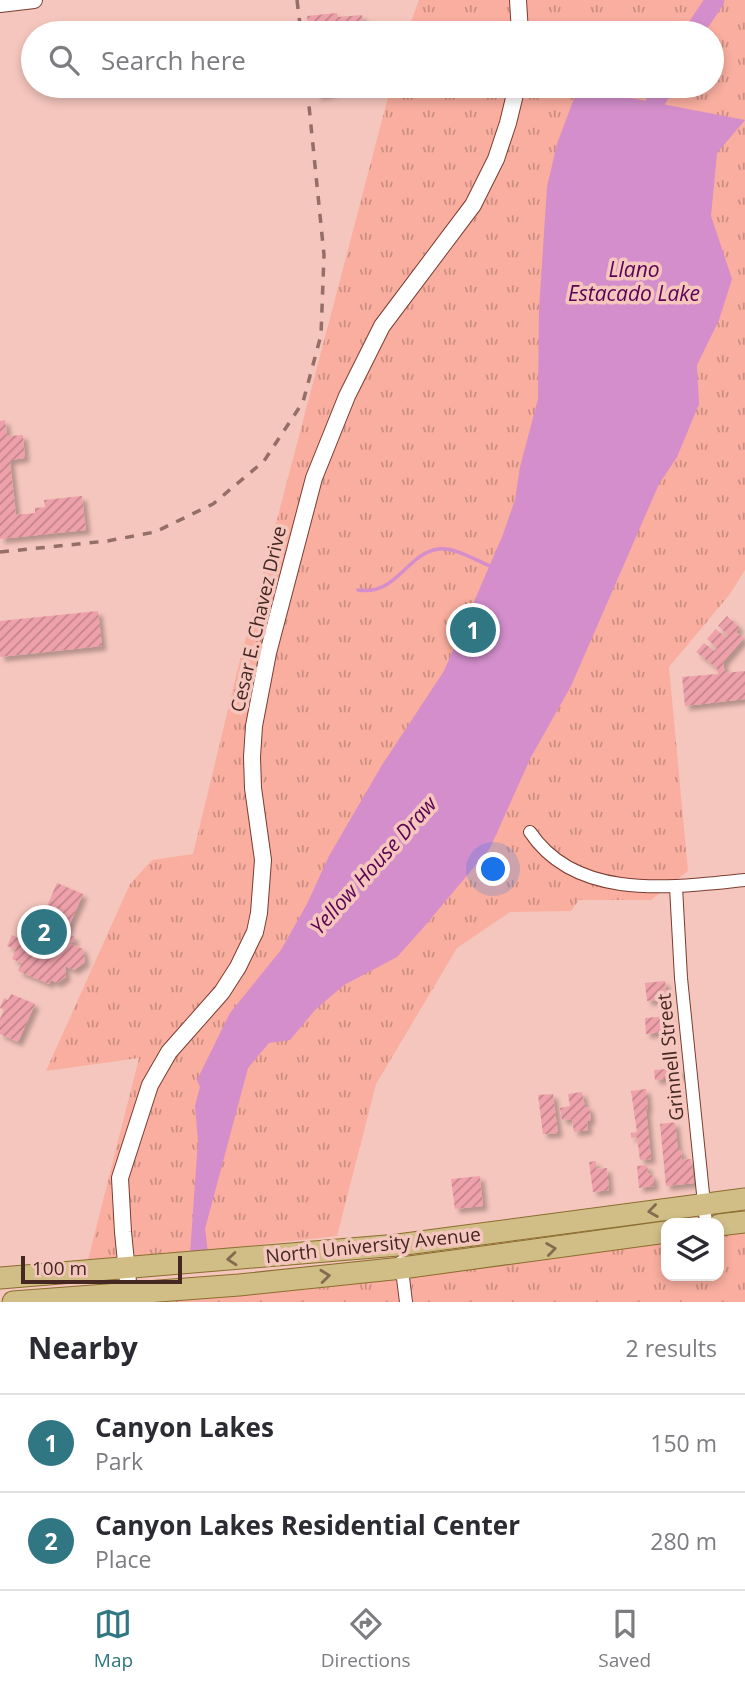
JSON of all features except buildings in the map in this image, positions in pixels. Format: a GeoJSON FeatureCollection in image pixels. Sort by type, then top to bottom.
{"type":"FeatureCollection","features":[{"type":"Feature","properties":{"kind":"main road","name":"North University Avenue"},"geometry":{"type":"LineString","coordinates":[[0,1278],[398,1245],[705,1214],[745,1199]]}},
{"type":"Feature","properties":{"kind":"main road"},"geometry":{"type":"LineString","coordinates":[[724,1225],[745,1222]]}},
{"type":"Feature","properties":{"kind":"main road","name":"North University Avenue"},"geometry":{"type":"LineString","coordinates":[[13,1302],[129,1298],[402,1268],[661,1234]]}},
{"type":"Feature","properties":{"kind":"street"},"geometry":{"type":"LineString","coordinates":[[0,4],[34,0]]}},
{"type":"Feature","properties":{"kind":"street"},"geometry":{"type":"LineString","coordinates":[[518,0],[519,21]]}},
{"type":"Feature","properties":{"kind":"street","name":"Cesar E. Chavez Drive"},"geometry":{"type":"LineString","coordinates":[[129,1298],[120,1178],[150,1086],[169,1052],[222,992],[255,932],[259,913],[262,860],[253,788],[254,726],[268,653],[314,478],[346,396],[382,326],[473,205],[496,159],[514,98]]}},
{"type":"Feature","properties":{"kind":"street"},"geometry":{"type":"LineString","coordinates":[[530,832],[539,846],[551,857],[597,880],[630,886],[676,887],[745,880]]}},
{"type":"Feature","properties":{"kind":"street","name":"Grinnell Street"},"geometry":{"type":"LineString","coordinates":[[676,887],[681,978],[705,1214]]}},
{"type":"Feature","properties":{"kind":"street"},"geometry":{"type":"LineString","coordinates":[[398,1245],[406,1302]]}},
{"type":"Feature","properties":{"kind":"green space"},"geometry":{"type":"Polygon","coordinates":[[[419,0],[745,0],[745,570],[730,594],[669,667],[688,871],[651,900],[579,900],[571,911],[510,912],[457,948],[376,1084],[337,1236],[87,1264],[139,1058],[46,1071],[130,884],[152,860],[193,854],[238,668],[388,98],[724,98],[724,21],[411,21],[419,0]]]}},
{"type":"Feature","properties":{"kind":"green space"},"geometry":{"type":"Polygon","coordinates":[[[745,1229],[745,1302],[143,1302],[661,1240],[661,1281],[724,1281],[724,1232],[745,1229]]]}},
{"type":"Feature","properties":{"kind":"water","name":"Llano Estacado Lake"},"geometry":{"type":"Polygon","coordinates":[[[574,98],[630,98],[745,120],[717,153],[711,216],[732,279],[719,320],[697,365],[699,404],[677,457],[659,484],[571,686],[531,757],[490,848],[397,957],[344,985],[315,1010],[290,1040],[269,1043],[248,1068],[205,1229],[208,1252],[190,1254],[198,1141],[195,1106],[200,1087],[197,1080],[230,1013],[281,950],[307,904],[329,856],[382,765],[444,671],[502,537],[515,500],[520,467],[538,399],[539,310],[547,187],[557,144],[574,98]]]}},
{"type":"Feature","properties":{"kind":"waterway","name":"Yellow House Draw"},"geometry":{"type":"LineString","coordinates":[[701,21],[715,0]]}},
{"type":"Feature","properties":{"kind":"waterway","name":"Yellow House Draw"},"geometry":{"type":"LineString","coordinates":[[651,128],[658,98]]}},
{"type":"Feature","properties":{"kind":"waterway"},"geometry":{"type":"LineString","coordinates":[[358,590],[382,587],[417,558],[438,549],[458,552],[490,566]]}},
{"type":"Feature","properties":{"kind":"railway"},"geometry":{"type":"LineString","coordinates":[[297,0],[300,21]]}},
{"type":"Feature","properties":{"kind":"railway"},"geometry":{"type":"LineString","coordinates":[[0,552],[107,541],[155,532],[213,504],[264,461],[303,402],[321,335],[324,255],[308,98]]}},
{"type":"Feature","properties":{"kind":"place","name":"Canyon Lakes"},"geometry":{"type":"Point","coordinates":[473,630]}},
{"type":"Feature","properties":{"kind":"place","name":"Canyon Lakes Residential Center"},"geometry":{"type":"Point","coordinates":[44,932]}}]}
